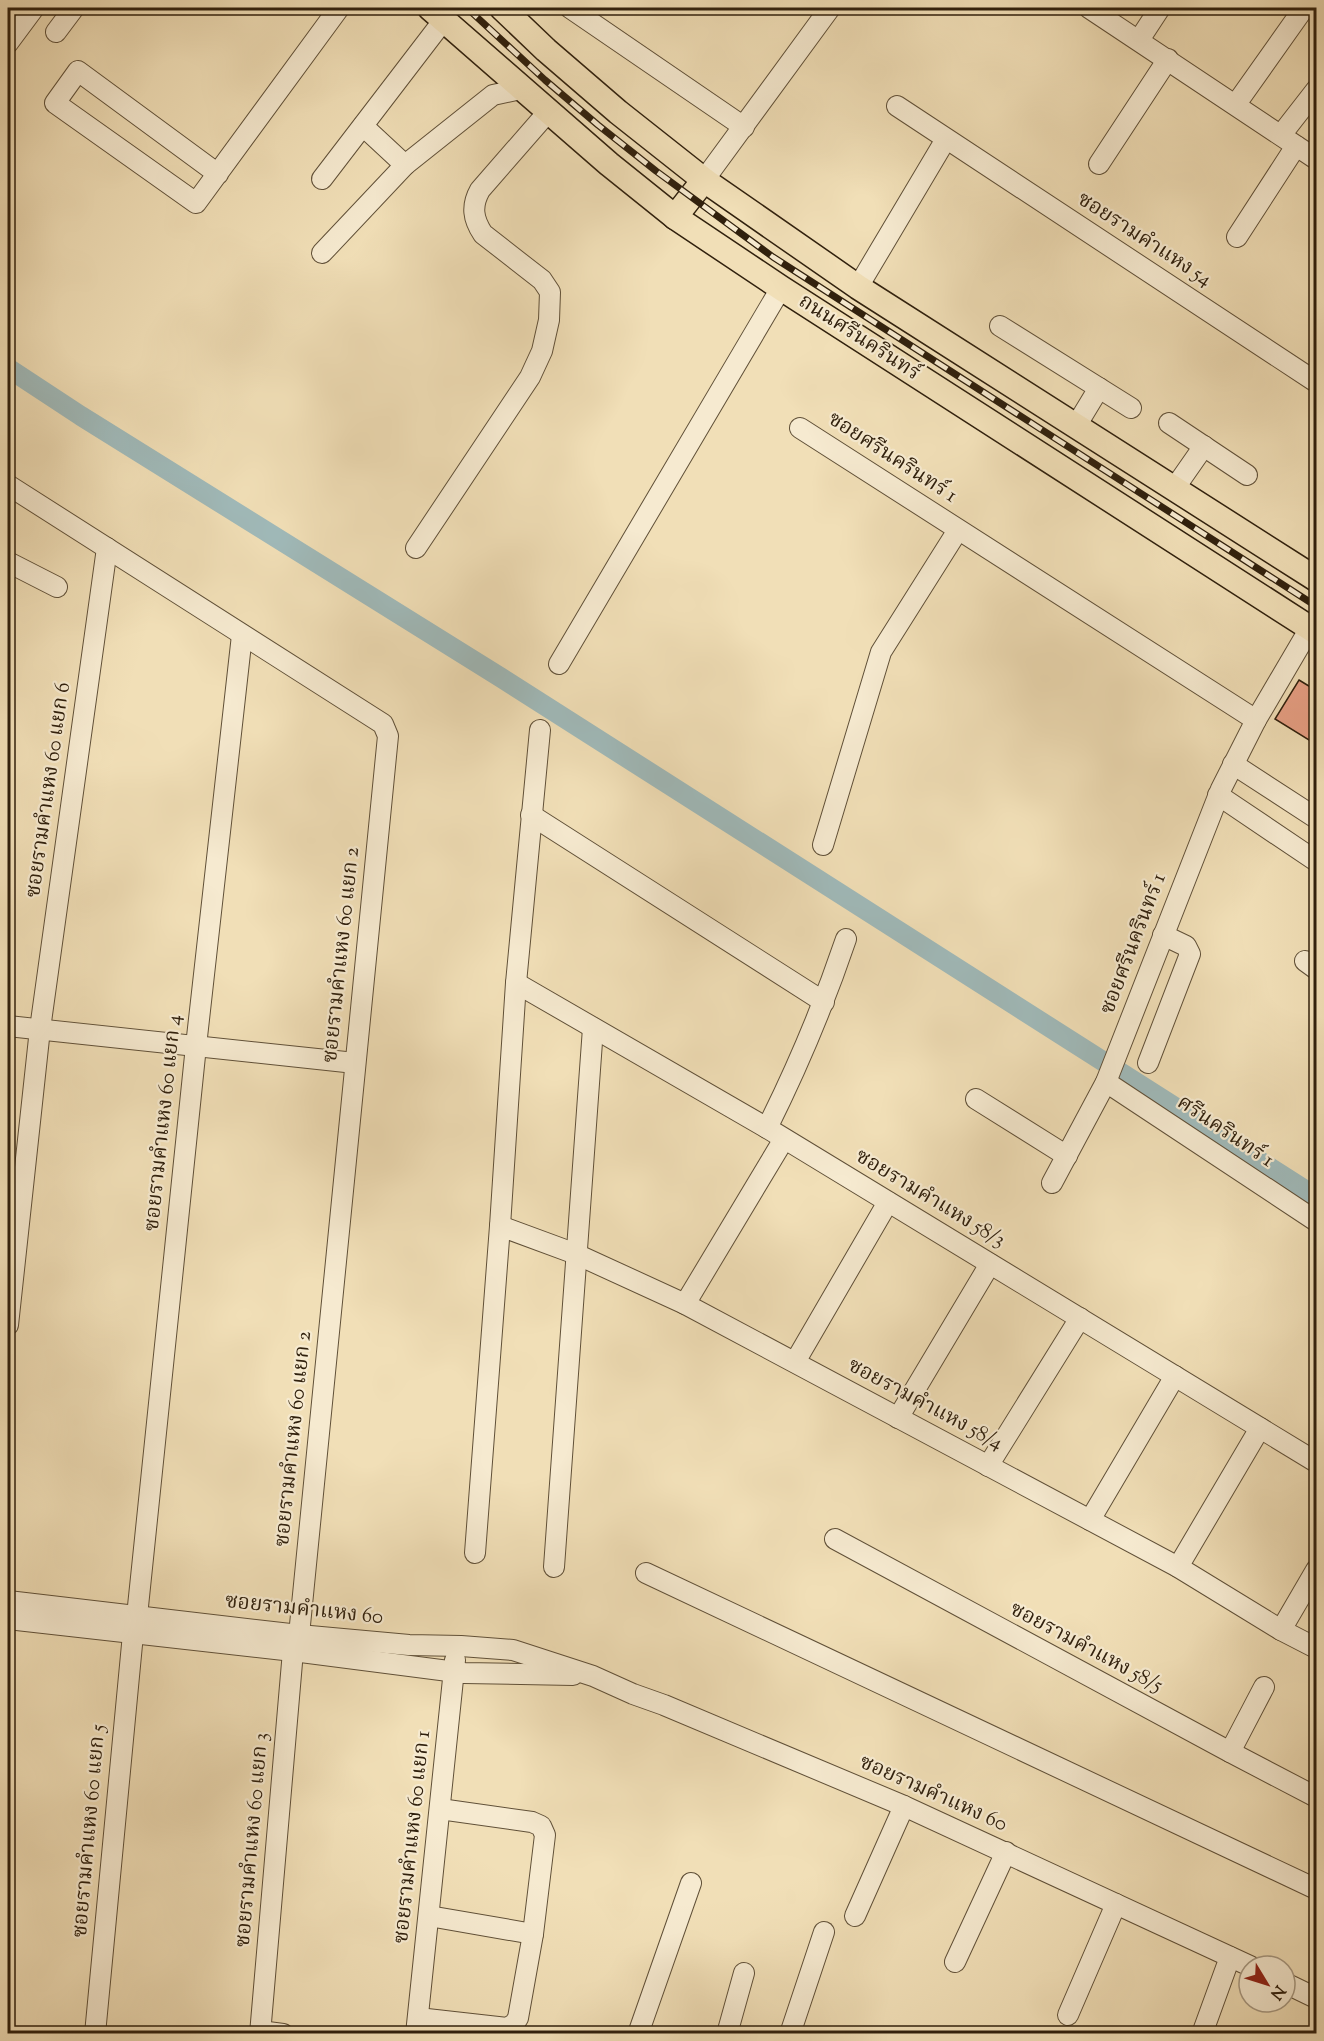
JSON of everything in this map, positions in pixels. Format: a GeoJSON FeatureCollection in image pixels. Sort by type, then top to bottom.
{"type":"FeatureCollection","features":[{"type":"Feature","properties":{"kind":"main road","name":"ถนนศรีนครินทร์"},"geometry":{"type":"LineString","coordinates":[[502,8],[546,50],[618,112],[704,180],[858,287],[1317,579]]}},
{"type":"Feature","properties":{"kind":"main road","name":"ถนนศรีนครินทร์"},"geometry":{"type":"LineString","coordinates":[[436,14],[609,164],[675,217],[781,288],[1313,630]]}},
{"type":"Feature","properties":{"kind":"main road"},"geometry":{"type":"LineString","coordinates":[[675,217],[704,180]]}},
{"type":"Feature","properties":{"kind":"street"},"geometry":{"type":"LineString","coordinates":[[8,44],[34,8]]}},
{"type":"Feature","properties":{"kind":"street"},"geometry":{"type":"LineString","coordinates":[[56,32],[74,8]]}},
{"type":"Feature","properties":{"kind":"street"},"geometry":{"type":"LineString","coordinates":[[218,174],[78,72],[55,103],[196,203],[218,174],[339,8]]}},
{"type":"Feature","properties":{"kind":"street"},"geometry":{"type":"LineString","coordinates":[[570,8],[744,127]]}},
{"type":"Feature","properties":{"kind":"street"},"geometry":{"type":"LineString","coordinates":[[704,180],[830,8]]}},
{"type":"Feature","properties":{"kind":"street"},"geometry":{"type":"LineString","coordinates":[[1139,40],[1160,8]]}},
{"type":"Feature","properties":{"kind":"street"},"geometry":{"type":"LineString","coordinates":[[1236,104],[1304,8]]}},
{"type":"Feature","properties":{"kind":"street"},"geometry":{"type":"LineString","coordinates":[[1102,11],[1139,40],[1317,159]]}},
{"type":"Feature","properties":{"kind":"street"},"geometry":{"type":"LineString","coordinates":[[322,178],[363,126],[436,14]]}},
{"type":"Feature","properties":{"kind":"street"},"geometry":{"type":"LineString","coordinates":[[1099,164],[1168,59]]}},
{"type":"Feature","properties":{"kind":"street"},"geometry":{"type":"LineString","coordinates":[[321,254],[405,165],[493,95],[521,89]]}},
{"type":"Feature","properties":{"kind":"street"},"geometry":{"type":"LineString","coordinates":[[1237,237],[1317,90]]}},
{"type":"Feature","properties":{"kind":"street","name":"ซอยรามคำแหง 54"},"geometry":{"type":"LineString","coordinates":[[897,106],[1317,382]]}},
{"type":"Feature","properties":{"kind":"street"},"geometry":{"type":"LineString","coordinates":[[416,548],[530,377],[542,351],[549,320],[550,292],[542,280],[483,234],[474,213],[475,201],[480,190],[548,112]]}},
{"type":"Feature","properties":{"kind":"street"},"geometry":{"type":"LineString","coordinates":[[363,126],[405,165]]}},
{"type":"Feature","properties":{"kind":"street"},"geometry":{"type":"LineString","coordinates":[[858,287],[946,139]]}},
{"type":"Feature","properties":{"kind":"street"},"geometry":{"type":"LineString","coordinates":[[559,664],[781,288]]}},
{"type":"Feature","properties":{"kind":"street"},"geometry":{"type":"LineString","coordinates":[[1000,326],[1131,408]]}},
{"type":"Feature","properties":{"kind":"street"},"geometry":{"type":"LineString","coordinates":[[1076,426],[1099,388]]}},
{"type":"Feature","properties":{"kind":"street"},"geometry":{"type":"LineString","coordinates":[[1169,423],[1247,475]]}},
{"type":"Feature","properties":{"kind":"street","name":"ซอยศรีนครินทร์ 1"},"geometry":{"type":"LineString","coordinates":[[800,428],[1256,720]]}},
{"type":"Feature","properties":{"kind":"street"},"geometry":{"type":"LineString","coordinates":[[1174,489],[1204,446]]}},
{"type":"Feature","properties":{"kind":"street","name":"ซอยรามคำแหง 60 แยก 2"},"geometry":{"type":"LineString","coordinates":[[8,485],[384,724],[388,736],[296,1643]]}},
{"type":"Feature","properties":{"kind":"street","name":"ซอยศรีนครินทร์ 1"},"geometry":{"type":"LineString","coordinates":[[823,845],[881,652],[958,530]]}},
{"type":"Feature","properties":{"kind":"street","name":"ซอยรามคำแหง 60 แยก 6"},"geometry":{"type":"LineString","coordinates":[[8,1325],[40,1029],[107,548]]}},
{"type":"Feature","properties":{"kind":"street"},"geometry":{"type":"LineString","coordinates":[[8,562],[57,587]]}},
{"type":"Feature","properties":{"kind":"street","name":"ซอยศรีนครินทร์ 1"},"geometry":{"type":"LineString","coordinates":[[1052,1183],[1108,1077],[1218,795],[1256,720],[1313,630]]}},
{"type":"Feature","properties":{"kind":"street","name":"ซอยรามคำแหง 60 แยก 4"},"geometry":{"type":"LineString","coordinates":[[135,1625],[242,634]]}},
{"type":"Feature","properties":{"kind":"street"},"geometry":{"type":"LineString","coordinates":[[475,1553],[516,983],[540,730]]}},
{"type":"Feature","properties":{"kind":"street"},"geometry":{"type":"LineString","coordinates":[[1233,764],[1317,818]]}},
{"type":"Feature","properties":{"kind":"street"},"geometry":{"type":"LineString","coordinates":[[1218,795],[1317,861]]}},
{"type":"Feature","properties":{"kind":"street"},"geometry":{"type":"LineString","coordinates":[[531,815],[824,1002]]}},
{"type":"Feature","properties":{"kind":"street"},"geometry":{"type":"LineString","coordinates":[[1148,1063],[1190,954],[1186,946],[1163,935]]}},
{"type":"Feature","properties":{"kind":"street"},"geometry":{"type":"LineString","coordinates":[[766,1128],[791,1081],[824,1002],[846,939]]}},
{"type":"Feature","properties":{"kind":"street","name":"ซอยรามคำแหง 58/3"},"geometry":{"type":"LineString","coordinates":[[516,983],[766,1128],[1317,1462]]}},
{"type":"Feature","properties":{"kind":"street"},"geometry":{"type":"LineString","coordinates":[[8,1026],[356,1063]]}},
{"type":"Feature","properties":{"kind":"street"},"geometry":{"type":"LineString","coordinates":[[554,1568],[593,1028]]}},
{"type":"Feature","properties":{"kind":"street","name":"ศรีนครินทร์ 1"},"geometry":{"type":"LineString","coordinates":[[1108,1077],[1317,1221]]}},
{"type":"Feature","properties":{"kind":"street"},"geometry":{"type":"LineString","coordinates":[[976,1099],[1067,1156]]}},
{"type":"Feature","properties":{"kind":"street"},"geometry":{"type":"LineString","coordinates":[[685,1304],[784,1139]]}},
{"type":"Feature","properties":{"kind":"street"},"geometry":{"type":"LineString","coordinates":[[795,1362],[888,1202]]}},
{"type":"Feature","properties":{"kind":"street","name":"ซอยรามคำแหง 58/4"},"geometry":{"type":"LineString","coordinates":[[500,1226],[576,1254],[685,1304],[1090,1520],[1178,1568],[1281,1630],[1317,1648]]}},
{"type":"Feature","properties":{"kind":"street"},"geometry":{"type":"LineString","coordinates":[[898,1418],[990,1264]]}},
{"type":"Feature","properties":{"kind":"street"},"geometry":{"type":"LineString","coordinates":[[988,1466],[1080,1318]]}},
{"type":"Feature","properties":{"kind":"street"},"geometry":{"type":"LineString","coordinates":[[1090,1520],[1174,1376]]}},
{"type":"Feature","properties":{"kind":"street"},"geometry":{"type":"LineString","coordinates":[[1178,1568],[1260,1428]]}},
{"type":"Feature","properties":{"kind":"street","name":"ซอยรามคำแหง 58/5"},"geometry":{"type":"LineString","coordinates":[[835,1539],[1317,1797]]}},
{"type":"Feature","properties":{"kind":"street"},"geometry":{"type":"LineString","coordinates":[[1281,1630],[1317,1570]]}},
{"type":"Feature","properties":{"kind":"street"},"geometry":{"type":"LineString","coordinates":[[646,1573],[1317,1889]]}},
{"type":"Feature","properties":{"kind":"street","name":"ซอยรามคำแหง 60"},"geometry":{"type":"LineString","coordinates":[[8,1601],[135,1625]]}},
{"type":"Feature","properties":{"kind":"street","name":"ซอยรามคำแหง 60"},"geometry":{"type":"LineString","coordinates":[[8,1619],[135,1625],[296,1643],[454,1672],[593,1676]]}},
{"type":"Feature","properties":{"kind":"street","name":"ซอยรามคำแหง 60 แยก 5"},"geometry":{"type":"LineString","coordinates":[[95,2034],[135,1625]]}},
{"type":"Feature","properties":{"kind":"street","name":"ซอยรามคำแหง 60"},"geometry":{"type":"LineString","coordinates":[[296,1643],[457,1646],[513,1650],[593,1676],[904,1806],[1237,1960]]}},
{"type":"Feature","properties":{"kind":"street","name":"ซอยรามคำแหง 60 แยก 3"},"geometry":{"type":"LineString","coordinates":[[260,2032],[296,1643]]}},
{"type":"Feature","properties":{"kind":"street","name":"ซอยรามคำแหง 60 แยก 1"},"geometry":{"type":"LineString","coordinates":[[417,2026],[457,1646]]}},
{"type":"Feature","properties":{"kind":"street"},"geometry":{"type":"LineString","coordinates":[[1230,1752],[1264,1687]]}},
{"type":"Feature","properties":{"kind":"street"},"geometry":{"type":"LineString","coordinates":[[855,1916],[904,1806]]}},
{"type":"Feature","properties":{"kind":"street"},"geometry":{"type":"LineString","coordinates":[[417,2026],[507,2028],[514,2024],[518,2018],[533,1934],[545,1835],[541,1826],[532,1822],[440,1809]]}},
{"type":"Feature","properties":{"kind":"street"},"geometry":{"type":"LineString","coordinates":[[955,1962],[1006,1852]]}},
{"type":"Feature","properties":{"kind":"street"},"geometry":{"type":"LineString","coordinates":[[638,2034],[691,1883]]}},
{"type":"Feature","properties":{"kind":"street"},"geometry":{"type":"LineString","coordinates":[[1068,2015],[1116,1904]]}},
{"type":"Feature","properties":{"kind":"street"},"geometry":{"type":"LineString","coordinates":[[429,1916],[533,1934]]}},
{"type":"Feature","properties":{"kind":"street"},"geometry":{"type":"LineString","coordinates":[[790,2034],[824,1932]]}},
{"type":"Feature","properties":{"kind":"street"},"geometry":{"type":"LineString","coordinates":[[1202,2034],[1230,1957]]}},
{"type":"Feature","properties":{"kind":"street"},"geometry":{"type":"LineString","coordinates":[[726,2034],[744,1973]]}},
{"type":"Feature","properties":{"kind":"street"},"geometry":{"type":"LineString","coordinates":[[1297,1989],[1317,1998]]}},
{"type":"Feature","properties":{"kind":"street"},"geometry":{"type":"LineString","coordinates":[[260,2032],[283,2034]]}},
{"type":"Feature","properties":{"kind":"building"},"geometry":{"type":"Polygon","coordinates":[[[1299,680],[1317,691],[1317,745],[1275,719],[1299,680]]]}},
{"type":"Feature","properties":{"kind":"waterway"},"geometry":{"type":"LineString","coordinates":[[8,368],[81,416],[500,677],[1316,1197]]}},
{"type":"Feature","properties":{"kind":"railway"},"geometry":{"type":"LineString","coordinates":[[467,8],[598,125],[773,257],[1316,606]]}}]}
